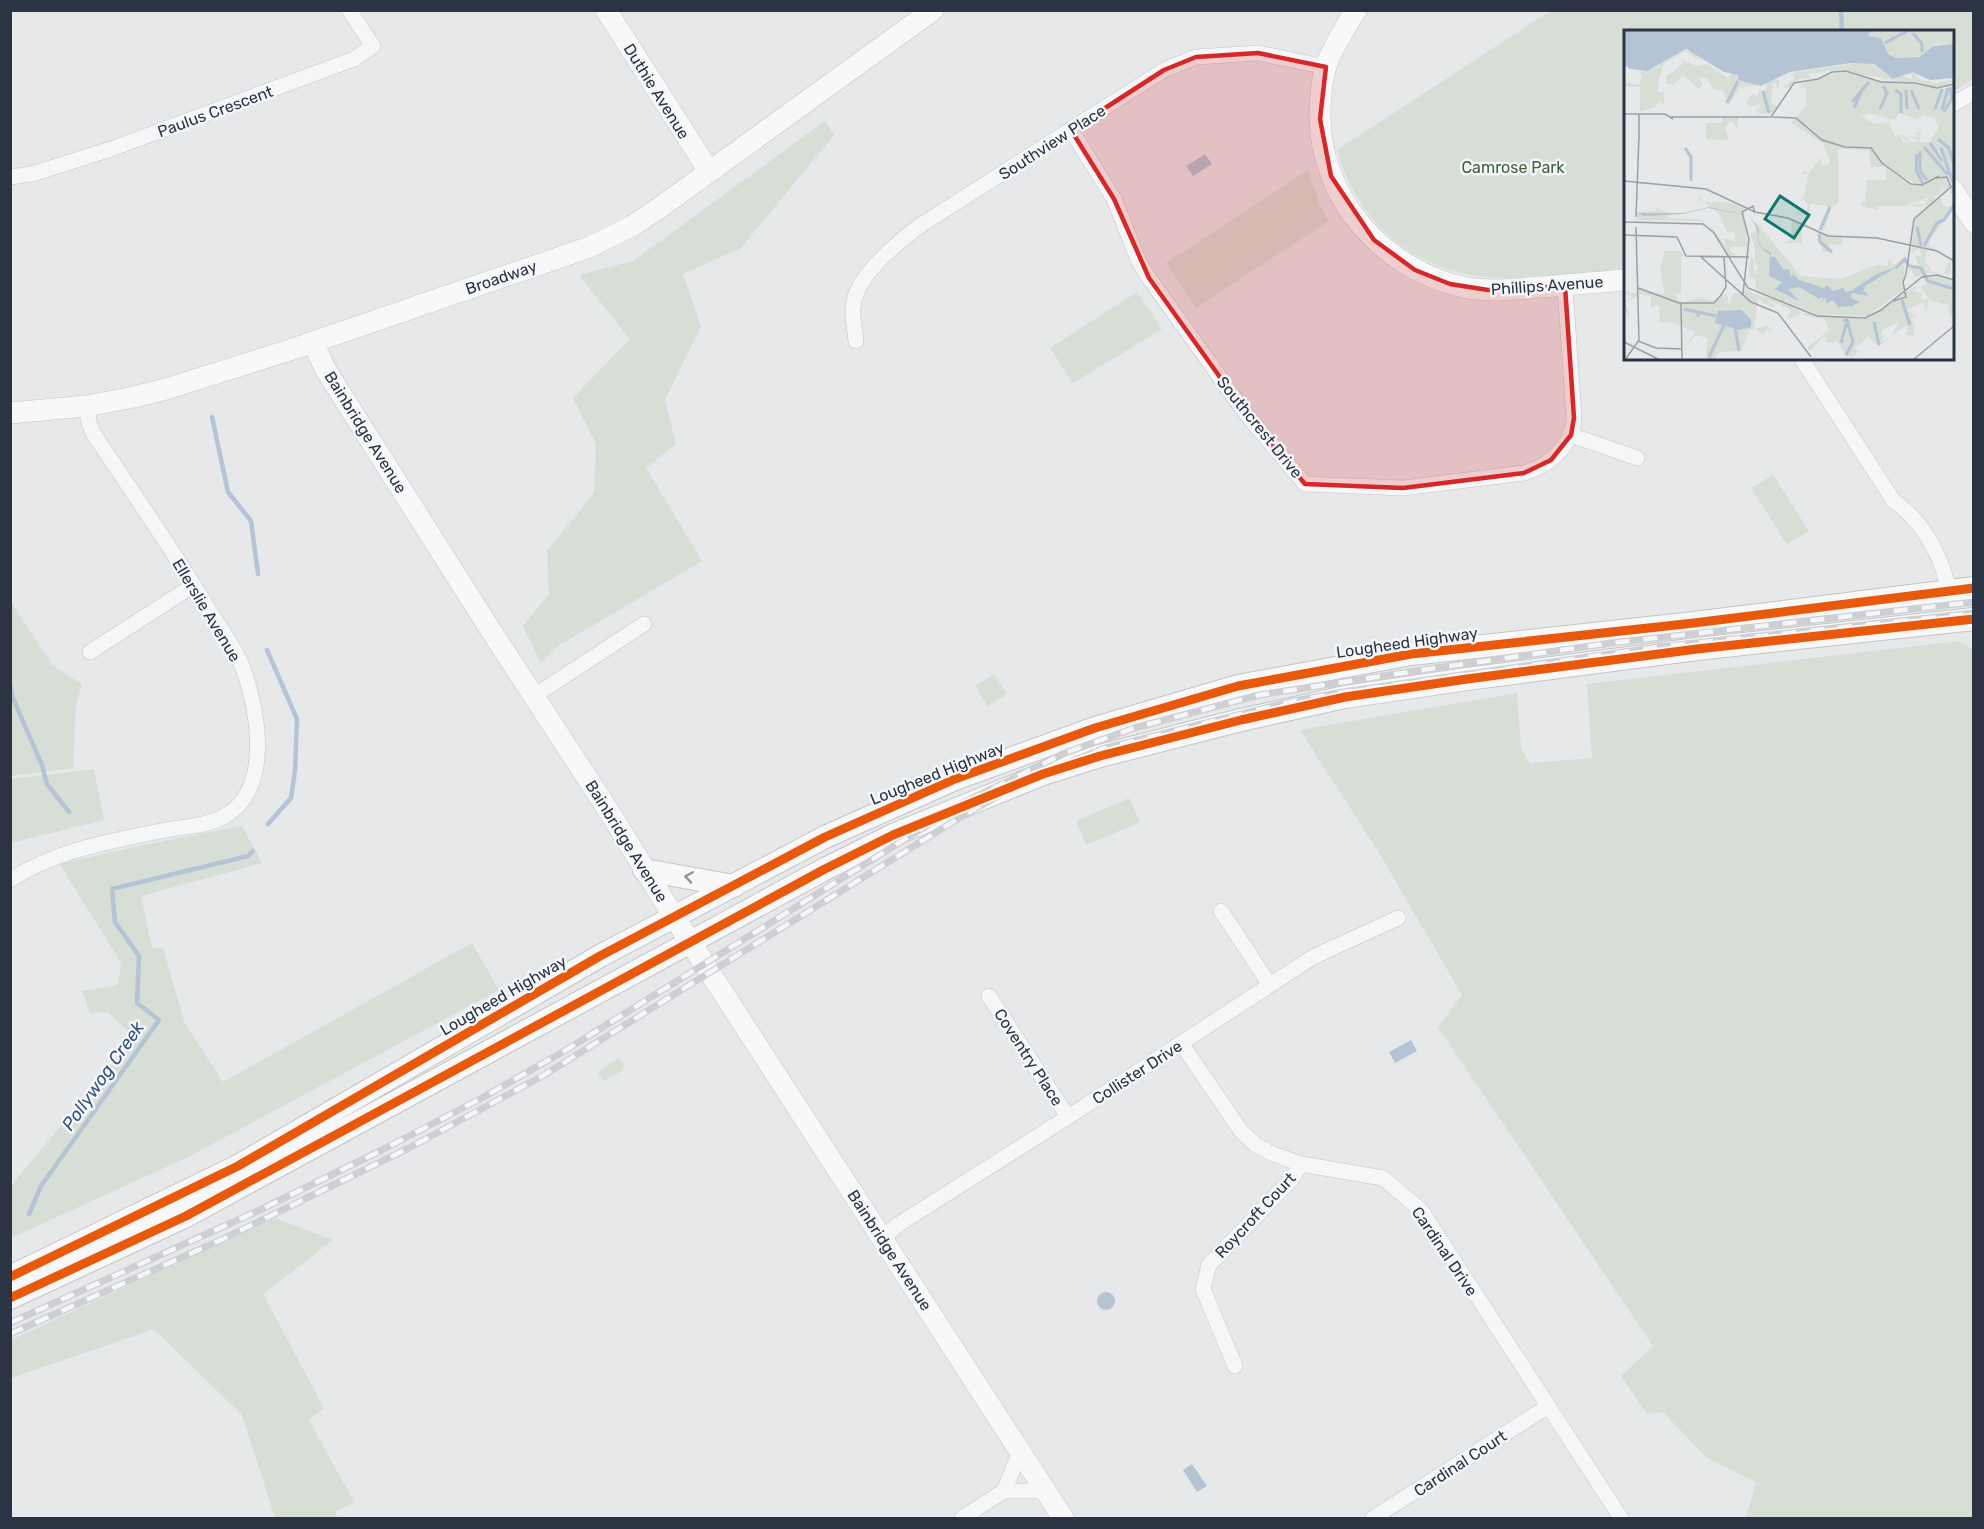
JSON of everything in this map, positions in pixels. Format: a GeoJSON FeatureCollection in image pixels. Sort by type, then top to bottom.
{"type":"FeatureCollection","features":[{"type":"Feature","properties":{"kind":"main road","name":"Lougheed Highway"},"geometry":{"type":"LineString","coordinates":[[10,1277],[238,1166],[514,1005],[825,837],[955,779],[1095,728],[1238,686],[1411,654],[1694,623],[1974,588]]}},
{"type":"Feature","properties":{"kind":"main road"},"geometry":{"type":"LineString","coordinates":[[10,1298],[186,1216],[863,850],[893,835],[1043,774],[1100,756],[1240,720],[1345,697],[1697,649],[1974,619]]}},
{"type":"Feature","properties":{"kind":"main road"},"geometry":{"type":"LineString","coordinates":[[644,870],[734,886]]}},
{"type":"Feature","properties":{"kind":"street","name":"Paulus Crescent"},"geometry":{"type":"LineString","coordinates":[[10,177],[32,174],[111,149],[354,59],[373,46],[349,10]]}},
{"type":"Feature","properties":{"kind":"street","name":"Duthie Avenue"},"geometry":{"type":"LineString","coordinates":[[606,10],[709,171]]}},
{"type":"Feature","properties":{"kind":"street","name":"Broadway"},"geometry":{"type":"LineString","coordinates":[[10,413],[87,406],[165,389],[313,343],[590,247],[632,226],[933,10]]}},
{"type":"Feature","properties":{"kind":"street","name":"Phillips Avenue"},"geometry":{"type":"LineString","coordinates":[[1356,10],[1342,32],[1326,67],[1320,119],[1322,141],[1331,176],[1352,213],[1374,240],[1415,270],[1450,284],[1488,290],[1624,280]]}},
{"type":"Feature","properties":{"kind":"street","name":"Southview Place"},"geometry":{"type":"LineString","coordinates":[[856,341],[853,306],[864,281],[888,251],[921,225],[1164,70],[1196,57],[1258,53],[1326,67]]}},
{"type":"Feature","properties":{"kind":"street"},"geometry":{"type":"LineString","coordinates":[[1954,104],[1974,92]]}},
{"type":"Feature","properties":{"kind":"street","name":"Southcrest Drive"},"geometry":{"type":"LineString","coordinates":[[1071,130],[1114,199],[1135,254],[1149,278],[1247,416],[1305,484],[1403,488],[1524,473],[1551,460],[1571,435]]}},
{"type":"Feature","properties":{"kind":"street"},"geometry":{"type":"LineString","coordinates":[[1954,191],[1974,222]]}},
{"type":"Feature","properties":{"kind":"street"},"geometry":{"type":"LineString","coordinates":[[1565,286],[1574,418],[1571,435],[1637,458]]}},
{"type":"Feature","properties":{"kind":"street","name":"Bainbridge Avenue"},"geometry":{"type":"LineString","coordinates":[[313,343],[327,372],[610,813],[674,918],[1063,1518]]}},
{"type":"Feature","properties":{"kind":"street"},"geometry":{"type":"LineString","coordinates":[[1803,360],[1893,500],[1914,518],[1930,543],[1946,576],[1948,591]]}},
{"type":"Feature","properties":{"kind":"street","name":"Ellerslie Avenue"},"geometry":{"type":"LineString","coordinates":[[10,880],[31,867],[84,847],[216,820],[236,807],[248,794],[253,780],[257,754],[255,711],[240,661],[194,585],[93,433],[87,406]]}},
{"type":"Feature","properties":{"kind":"street"},"geometry":{"type":"LineString","coordinates":[[90,652],[194,585]]}},
{"type":"Feature","properties":{"kind":"street"},"geometry":{"type":"LineString","coordinates":[[534,696],[644,624]]}},
{"type":"Feature","properties":{"kind":"street"},"geometry":{"type":"LineString","coordinates":[[1221,911],[1270,985]]}},
{"type":"Feature","properties":{"kind":"street","name":"Collister Drive"},"geometry":{"type":"LineString","coordinates":[[883,1238],[899,1224],[1068,1118],[1312,957],[1398,918]]}},
{"type":"Feature","properties":{"kind":"street","name":"Coventry Place"},"geometry":{"type":"LineString","coordinates":[[989,996],[1068,1118]]}},
{"type":"Feature","properties":{"kind":"street","name":"Cardinal Drive"},"geometry":{"type":"LineString","coordinates":[[1181,1043],[1240,1131],[1256,1145],[1301,1164],[1383,1178],[1421,1210],[1621,1518]]}},
{"type":"Feature","properties":{"kind":"street","name":"Roycroft Court"},"geometry":{"type":"LineString","coordinates":[[1235,1366],[1203,1289],[1209,1265],[1291,1180],[1301,1164]]}},
{"type":"Feature","properties":{"kind":"street","name":"Cardinal Court"},"geometry":{"type":"LineString","coordinates":[[1373,1518],[1547,1407]]}},
{"type":"Feature","properties":{"kind":"street"},"geometry":{"type":"LineString","coordinates":[[1004,1491],[1020,1451]]}},
{"type":"Feature","properties":{"kind":"street"},"geometry":{"type":"LineString","coordinates":[[962,1518],[1004,1491],[1046,1491]]}},
{"type":"Feature","properties":{"kind":"highlighted area"},"geometry":{"type":"Polygon","coordinates":[[[1258,53],[1326,67],[1320,119],[1331,176],[1374,240],[1415,270],[1450,284],[1488,290],[1565,286],[1574,418],[1571,435],[1551,460],[1524,473],[1403,488],[1305,484],[1247,415],[1149,278],[1114,199],[1071,130],[1164,70],[1196,57],[1258,53]]]}},
{"type":"Feature","properties":{"kind":"green space","name":"Camrose Park"},"geometry":{"type":"Polygon","coordinates":[[[1550,11],[1973,11],[1973,79],[1954,91],[1954,30],[1624,30],[1624,270],[1497,278],[1468,275],[1442,267],[1417,256],[1376,223],[1360,202],[1337,150],[1550,11]]]}},
{"type":"Feature","properties":{"kind":"green space"},"geometry":{"type":"Polygon","coordinates":[[[825,121],[834,135],[741,248],[683,274],[701,326],[665,400],[676,444],[646,468],[702,561],[558,646],[541,663],[523,626],[549,594],[547,551],[594,493],[596,444],[573,398],[630,339],[579,275],[633,261],[825,121]]]}},
{"type":"Feature","properties":{"kind":"green space"},"geometry":{"type":"Polygon","coordinates":[[[1308,170],[1320,205],[1329,221],[1196,308],[1166,263],[1308,170]]]}},
{"type":"Feature","properties":{"kind":"green space"},"geometry":{"type":"Polygon","coordinates":[[[1137,292],[1162,329],[1073,383],[1050,348],[1137,292]]]}},
{"type":"Feature","properties":{"kind":"green space"},"geometry":{"type":"Polygon","coordinates":[[[1773,475],[1809,531],[1787,544],[1751,488],[1773,475]]]}},
{"type":"Feature","properties":{"kind":"green space"},"geometry":{"type":"Polygon","coordinates":[[[11,602],[53,666],[82,684],[76,706],[73,768],[11,776],[11,602]]]}},
{"type":"Feature","properties":{"kind":"green space"},"geometry":{"type":"Polygon","coordinates":[[[1959,641],[1974,650],[1973,1518],[1746,1518],[1756,1482],[1707,1458],[1663,1412],[1647,1414],[1621,1376],[1653,1346],[1438,1027],[1462,995],[1381,856],[1300,730],[1517,693],[1521,749],[1530,763],[1592,758],[1587,684],[1959,641]]]}},
{"type":"Feature","properties":{"kind":"green space"},"geometry":{"type":"Polygon","coordinates":[[[994,674],[1007,694],[988,706],[975,686],[994,674]]]}},
{"type":"Feature","properties":{"kind":"green space"},"geometry":{"type":"Polygon","coordinates":[[[94,769],[104,820],[11,843],[11,779],[94,769]]]}},
{"type":"Feature","properties":{"kind":"green space"},"geometry":{"type":"Polygon","coordinates":[[[1129,798],[1140,822],[1086,845],[1076,821],[1129,798]]]}},
{"type":"Feature","properties":{"kind":"green space"},"geometry":{"type":"Polygon","coordinates":[[[242,826],[262,863],[141,896],[152,948],[163,948],[185,1024],[223,1082],[472,943],[499,990],[188,1157],[11,1238],[11,1186],[134,1037],[108,1012],[90,1013],[82,991],[118,985],[121,963],[60,864],[242,826]]]}},
{"type":"Feature","properties":{"kind":"green space"},"geometry":{"type":"Polygon","coordinates":[[[619,1058],[624,1065],[623,1070],[604,1081],[598,1072],[619,1058]]]}},
{"type":"Feature","properties":{"kind":"green space"},"geometry":{"type":"Polygon","coordinates":[[[275,1218],[333,1240],[263,1294],[324,1408],[309,1420],[354,1502],[335,1512],[338,1518],[275,1518],[242,1415],[154,1329],[11,1378],[11,1340],[275,1218]]]}},
{"type":"Feature","properties":{"kind":"water"},"geometry":{"type":"Polygon","coordinates":[[[1205,154],[1212,164],[1193,176],[1186,166],[1205,154]]]}},
{"type":"Feature","properties":{"kind":"water"},"geometry":{"type":"Polygon","coordinates":[[[1411,1040],[1417,1051],[1395,1063],[1389,1052],[1411,1040]]]}},
{"type":"Feature","properties":{"kind":"water"},"geometry":{"type":"Polygon","coordinates":[[[1106,1292],[1112,1295],[1115,1301],[1112,1307],[1106,1310],[1100,1307],[1097,1301],[1100,1295],[1106,1292]]]}},
{"type":"Feature","properties":{"kind":"water"},"geometry":{"type":"Polygon","coordinates":[[[1192,1464],[1207,1486],[1197,1492],[1183,1470],[1192,1464]]]}},
{"type":"Feature","properties":{"kind":"waterway"},"geometry":{"type":"LineString","coordinates":[[1841,10],[1842,30]]}},
{"type":"Feature","properties":{"kind":"waterway","name":"Pollywog Creek"},"geometry":{"type":"LineString","coordinates":[[212,417],[228,492],[251,521],[258,574]]}},
{"type":"Feature","properties":{"kind":"waterway","name":"Pollywog Creek"},"geometry":{"type":"LineString","coordinates":[[267,650],[297,719],[295,771],[291,798],[268,824]]}},
{"type":"Feature","properties":{"kind":"waterway"},"geometry":{"type":"LineString","coordinates":[[10,684],[12,696],[42,765],[47,784],[69,812]]}},
{"type":"Feature","properties":{"kind":"waterway","name":"Pollywog Creek"},"geometry":{"type":"LineString","coordinates":[[29,1214],[41,1186],[159,1020],[137,1003],[139,956],[115,922],[112,889],[248,856],[253,851]]}},
{"type":"Feature","properties":{"kind":"railway"},"geometry":{"type":"LineString","coordinates":[[10,1323],[262,1209],[482,1098],[566,1050],[963,803],[1065,753],[1134,728],[1259,695],[1611,643],[1974,602]]}},
{"type":"Feature","properties":{"kind":"railway"},"geometry":{"type":"LineString","coordinates":[[10,1334],[223,1239],[409,1148],[544,1075],[964,815],[1027,780],[1102,749],[1289,702],[1343,692],[1658,647],[1974,613]]}},
{"type":"Feature","properties":{"kind":"cycle path"},"geometry":{"type":"LineString","coordinates":[[10,1277],[238,1166],[600,956],[825,837],[955,779],[1095,728],[1238,686],[1411,654],[1694,623],[1974,588]]}},
{"type":"Feature","properties":{"kind":"cycle path"},"geometry":{"type":"LineString","coordinates":[[10,1298],[186,1216],[823,870],[893,835],[1043,774],[1100,756],[1241,720],[1345,697],[1697,649],[1974,619]]}}]}
